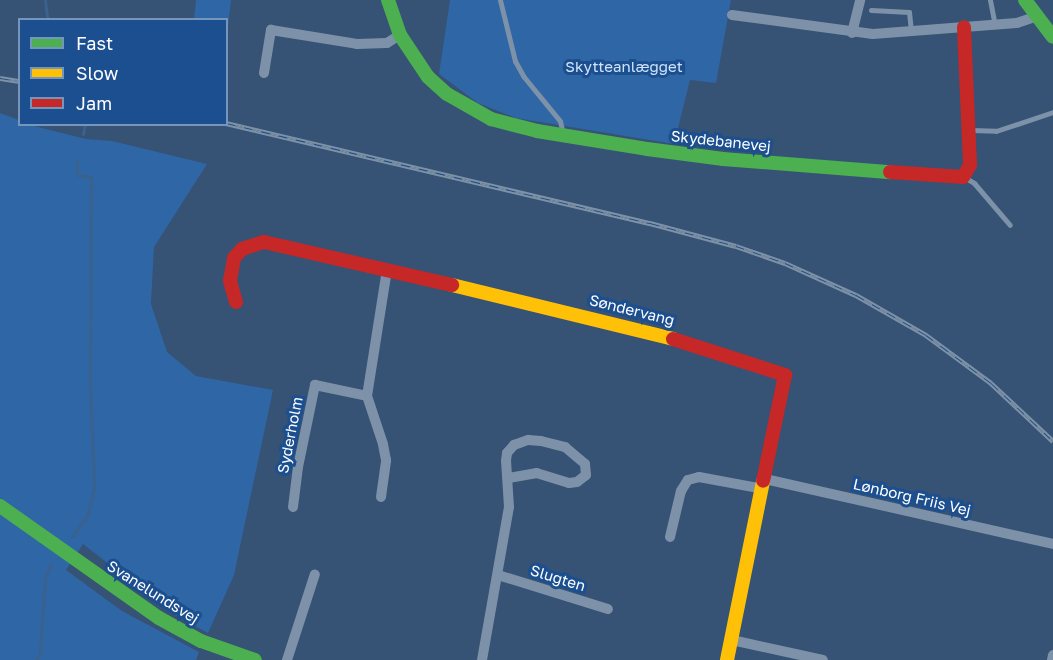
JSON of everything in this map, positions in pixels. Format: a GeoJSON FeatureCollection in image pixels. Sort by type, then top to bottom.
{"type":"FeatureCollection","features":[{"type":"Feature","properties":{"kind":"street","name":"Skydebanevej"},"geometry":{"type":"LineString","coordinates":[[388,0],[400,35],[428,77],[468,108],[516,127],[723,159],[963,177]]}},
{"type":"Feature","properties":{"kind":"street"},"geometry":{"type":"LineString","coordinates":[[852,33],[860,0]]}},
{"type":"Feature","properties":{"kind":"street"},"geometry":{"type":"LineString","coordinates":[[1025,0],[1052,33]]}},
{"type":"Feature","properties":{"kind":"street"},"geometry":{"type":"LineString","coordinates":[[732,15],[852,33],[911,32],[1017,22],[1037,16]]}},
{"type":"Feature","properties":{"kind":"street"},"geometry":{"type":"LineString","coordinates":[[963,177],[970,165],[964,27]]}},
{"type":"Feature","properties":{"kind":"street"},"geometry":{"type":"LineString","coordinates":[[264,73],[271,30],[357,44],[387,43],[400,35]]}},
{"type":"Feature","properties":{"kind":"street","name":"Søndervang"},"geometry":{"type":"LineString","coordinates":[[236,302],[230,281],[230,269],[242,249],[264,242],[658,333],[785,375],[727,660]]}},
{"type":"Feature","properties":{"kind":"street"},"geometry":{"type":"LineString","coordinates":[[381,497],[386,460],[367,396],[387,270]]}},
{"type":"Feature","properties":{"kind":"street","name":"Syderholm"},"geometry":{"type":"LineString","coordinates":[[293,507],[298,467],[315,385],[367,396]]}},
{"type":"Feature","properties":{"kind":"street"},"geometry":{"type":"LineString","coordinates":[[482,660],[509,507],[507,453],[514,445],[528,440],[565,447],[585,464],[586,475],[577,482],[569,483],[537,473],[508,478]]}},
{"type":"Feature","properties":{"kind":"street","name":"Lønborg Friis Vej"},"geometry":{"type":"LineString","coordinates":[[670,537],[681,491],[688,480],[699,477],[764,484],[1053,544]]}},
{"type":"Feature","properties":{"kind":"street","name":"Svanelundsvej"},"geometry":{"type":"LineString","coordinates":[[0,507],[159,618],[201,641],[255,660]]}},
{"type":"Feature","properties":{"kind":"street"},"geometry":{"type":"LineString","coordinates":[[287,660],[315,574]]}},
{"type":"Feature","properties":{"kind":"street","name":"Slugten"},"geometry":{"type":"LineString","coordinates":[[498,575],[608,609]]}},
{"type":"Feature","properties":{"kind":"street"},"geometry":{"type":"LineString","coordinates":[[732,640],[823,660]]}},
{"type":"Feature","properties":{"kind":"street"},"geometry":{"type":"LineString","coordinates":[[1052,660],[1053,655]]}},
{"type":"Feature","properties":{"kind":"lane"},"geometry":{"type":"LineString","coordinates":[[500,0],[515,61],[524,77],[560,121],[564,136]]}},
{"type":"Feature","properties":{"kind":"lane"},"geometry":{"type":"LineString","coordinates":[[990,0],[995,24]]}},
{"type":"Feature","properties":{"kind":"lane"},"geometry":{"type":"LineString","coordinates":[[871,10],[909,12],[911,32]]}},
{"type":"Feature","properties":{"kind":"lane"},"geometry":{"type":"LineString","coordinates":[[968,130],[996,131],[1053,112]]}},
{"type":"Feature","properties":{"kind":"lane"},"geometry":{"type":"LineString","coordinates":[[963,177],[974,183],[1010,225]]}},
{"type":"Feature","properties":{"kind":"green space"},"geometry":{"type":"Polygon","coordinates":[[[196,0],[231,0],[228,27],[228,18],[194,18],[196,0]]]}},
{"type":"Feature","properties":{"kind":"green space","name":"Skytteanlægget"},"geometry":{"type":"Polygon","coordinates":[[[450,0],[731,0],[716,83],[690,80],[674,144],[516,118],[478,103],[439,74],[450,0]]]}},
{"type":"Feature","properties":{"kind":"green space"},"geometry":{"type":"Polygon","coordinates":[[[0,113],[18,120],[18,126],[34,126],[86,139],[112,141],[207,164],[154,247],[151,304],[167,352],[196,376],[273,390],[234,575],[208,633],[173,614],[83,544],[66,570],[122,611],[199,652],[196,660],[0,660],[0,113]]]}},
{"type":"Feature","properties":{"kind":"waterway"},"geometry":{"type":"LineString","coordinates":[[45,0],[48,18]]}},
{"type":"Feature","properties":{"kind":"waterway"},"geometry":{"type":"LineString","coordinates":[[83,134],[85,126]]}},
{"type":"Feature","properties":{"kind":"waterway"},"geometry":{"type":"LineString","coordinates":[[73,536],[88,514],[94,488],[90,385],[91,177],[77,175],[77,161]]}},
{"type":"Feature","properties":{"kind":"waterway"},"geometry":{"type":"LineString","coordinates":[[36,660],[40,653],[45,578],[51,564]]}},
{"type":"Feature","properties":{"kind":"railway"},"geometry":{"type":"LineString","coordinates":[[0,78],[18,81]]}},
{"type":"Feature","properties":{"kind":"railway"},"geometry":{"type":"LineString","coordinates":[[228,123],[650,223],[736,246],[785,263],[856,295],[926,335],[991,383],[1053,441]]}},
{"type":"Feature","properties":{"kind":"traffic: fast"},"geometry":{"type":"LineString","coordinates":[[388,0],[400,35],[428,77],[447,94],[491,119],[537,131],[647,149],[723,159],[890,172]]}},
{"type":"Feature","properties":{"kind":"traffic: fast"},"geometry":{"type":"LineString","coordinates":[[1025,0],[1053,37]]}},
{"type":"Feature","properties":{"kind":"traffic: fast"},"geometry":{"type":"LineString","coordinates":[[0,506],[159,618],[201,641],[255,660]]}},
{"type":"Feature","properties":{"kind":"traffic: slow"},"geometry":{"type":"LineString","coordinates":[[452,285],[673,339]]}},
{"type":"Feature","properties":{"kind":"traffic: slow"},"geometry":{"type":"LineString","coordinates":[[727,660],[763,481]]}},
{"type":"Feature","properties":{"kind":"traffic: jam"},"geometry":{"type":"LineString","coordinates":[[890,172],[963,177],[970,165],[964,27]]}},
{"type":"Feature","properties":{"kind":"traffic: jam"},"geometry":{"type":"LineString","coordinates":[[236,302],[230,281],[234,258],[242,249],[264,242],[452,285]]}},
{"type":"Feature","properties":{"kind":"traffic: jam"},"geometry":{"type":"LineString","coordinates":[[673,339],[785,375],[763,481]]}}]}
